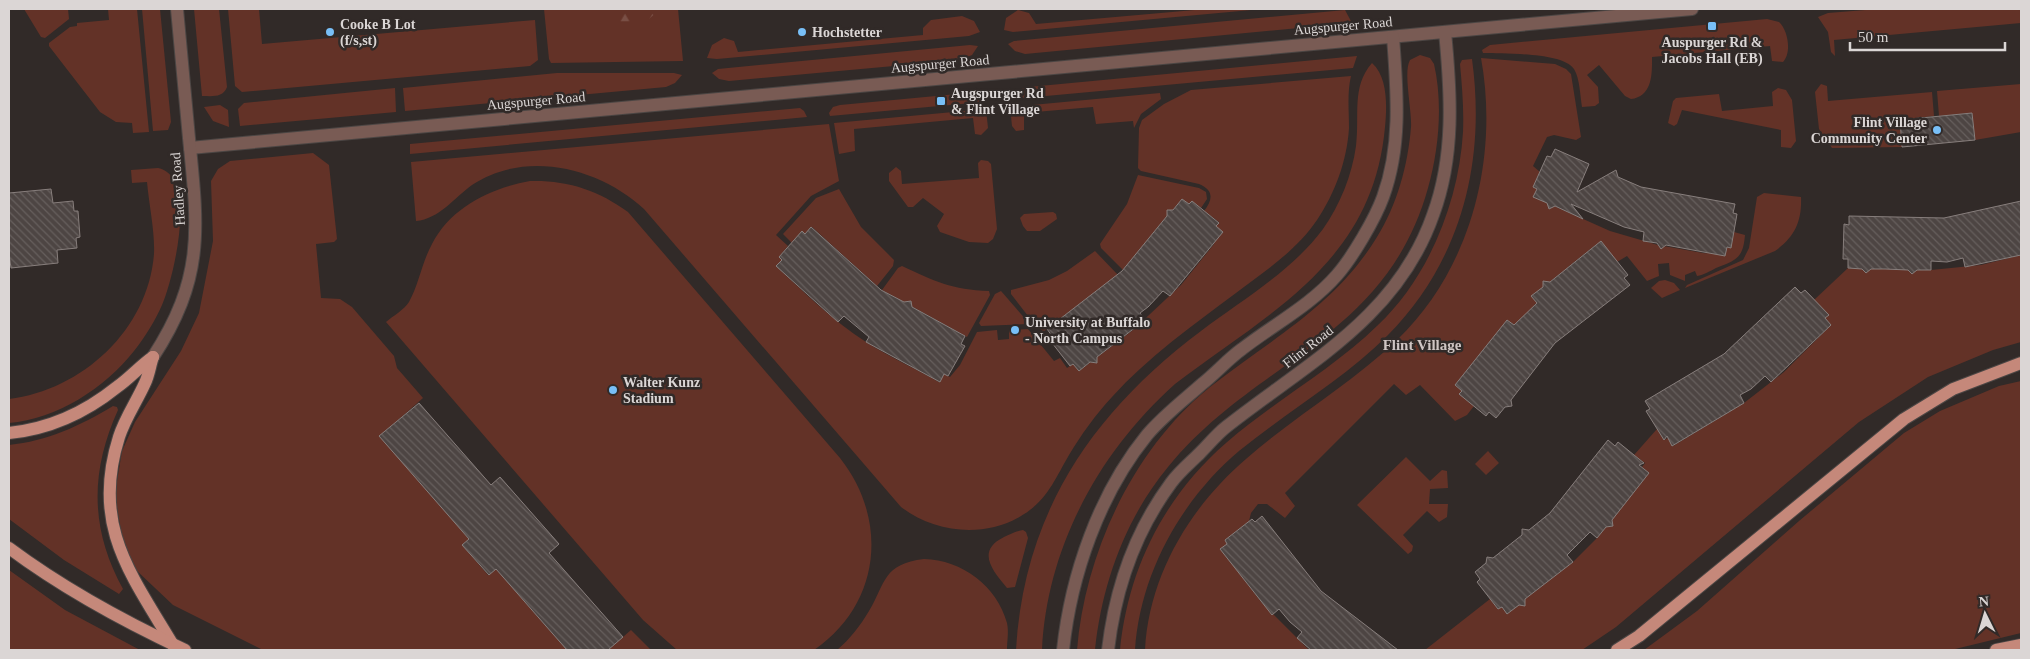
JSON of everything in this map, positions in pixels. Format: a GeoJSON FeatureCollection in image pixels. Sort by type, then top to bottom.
{"type":"FeatureCollection","features":[{"type":"Feature","properties":{"kind":"main road"},"geometry":{"type":"LineString","coordinates":[[9,433],[48,425],[81,411],[110,393],[152,357]]}},
{"type":"Feature","properties":{"kind":"main road"},"geometry":{"type":"LineString","coordinates":[[152,357],[146,382],[135,398],[119,435],[110,476],[109,505],[117,544],[125,564],[173,644]]}},
{"type":"Feature","properties":{"kind":"main road"},"geometry":{"type":"LineString","coordinates":[[1617,650],[1639,636],[1904,419],[1953,389],[2021,363]]}},
{"type":"Feature","properties":{"kind":"main road"},"geometry":{"type":"LineString","coordinates":[[9,548],[78,595],[124,622],[185,650]]}},
{"type":"Feature","properties":{"kind":"main road"},"geometry":{"type":"LineString","coordinates":[[1996,650],[2021,645]]}},
{"type":"Feature","properties":{"kind":"street","name":"Hadley Road"},"geometry":{"type":"LineString","coordinates":[[152,357],[176,318],[192,268],[196,216],[177,9]]}},
{"type":"Feature","properties":{"kind":"street","name":"Augspurger Road"},"geometry":{"type":"LineString","coordinates":[[190,148],[1692,9]]}},
{"type":"Feature","properties":{"kind":"street","name":"Flint Road"},"geometry":{"type":"LineString","coordinates":[[1108,650],[1112,616],[1134,544],[1171,483],[1225,428],[1350,334],[1383,302],[1416,252],[1436,207],[1444,176],[1450,136],[1449,75],[1445,32]]}},
{"type":"Feature","properties":{"kind":"street"},"geometry":{"type":"LineString","coordinates":[[1063,650],[1071,599],[1095,525],[1118,479],[1148,435],[1174,408],[1240,350],[1308,300],[1337,275],[1369,227],[1383,198],[1395,150],[1398,120],[1393,37]]}},
{"type":"Feature","properties":{"kind":"green space"},"geometry":{"type":"Polygon","coordinates":[[[24,9],[68,9],[69,19],[45,38],[41,37],[24,9]]]}},
{"type":"Feature","properties":{"kind":"green space"},"geometry":{"type":"Polygon","coordinates":[[[108,9],[137,9],[149,132],[133,133],[132,123],[116,122],[100,112],[49,46],[49,43],[70,27],[77,26],[77,23],[109,20],[108,9]]]}},
{"type":"Feature","properties":{"kind":"green space"},"geometry":{"type":"Polygon","coordinates":[[[142,9],[160,9],[171,122],[168,130],[153,131],[142,9]]]}},
{"type":"Feature","properties":{"kind":"green space"},"geometry":{"type":"Polygon","coordinates":[[[194,9],[219,9],[227,87],[223,93],[217,96],[202,96],[194,9]]]}},
{"type":"Feature","properties":{"kind":"green space"},"geometry":{"type":"Polygon","coordinates":[[[228,9],[259,9],[262,44],[535,20],[538,60],[530,66],[242,92],[235,86],[228,9]]]}},
{"type":"Feature","properties":{"kind":"green space"},"geometry":{"type":"Polygon","coordinates":[[[544,9],[678,9],[683,61],[551,63],[544,9]]]}},
{"type":"Feature","properties":{"kind":"green space"},"geometry":{"type":"Polygon","coordinates":[[[598,9],[659,9],[648,20],[634,26],[620,27],[605,23],[598,9]]]}},
{"type":"Feature","properties":{"kind":"green space"},"geometry":{"type":"Polygon","coordinates":[[[1206,9],[1262,9],[1013,32],[1004,30],[1006,18],[1018,10],[1029,13],[1036,24],[1206,9]]]}},
{"type":"Feature","properties":{"kind":"green space"},"geometry":{"type":"Polygon","coordinates":[[[1878,9],[2021,9],[2021,23],[1834,40],[1835,56],[1831,52],[1828,32],[1818,17],[1828,13],[1878,9]]]}},
{"type":"Feature","properties":{"kind":"green space"},"geometry":{"type":"Polygon","coordinates":[[[1345,10],[1352,23],[1025,54],[1015,51],[1008,44],[1014,41],[1345,10]]]}},
{"type":"Feature","properties":{"kind":"green space"},"geometry":{"type":"Polygon","coordinates":[[[962,16],[974,21],[980,32],[969,36],[717,59],[707,58],[712,45],[724,38],[734,41],[738,52],[923,35],[923,28],[931,20],[962,16]]]}},
{"type":"Feature","properties":{"kind":"green space"},"geometry":{"type":"Polygon","coordinates":[[[1767,19],[1779,22],[1785,30],[1788,47],[1786,58],[1783,62],[1772,61],[1770,46],[1652,57],[1651,77],[1647,89],[1638,97],[1631,99],[1625,96],[1599,65],[1587,75],[1598,87],[1599,103],[1595,106],[1582,107],[1576,73],[1568,63],[1558,59],[1532,55],[1483,53],[1482,50],[1490,45],[1767,19]]]}},
{"type":"Feature","properties":{"kind":"green space"},"geometry":{"type":"Polygon","coordinates":[[[970,45],[978,46],[972,55],[960,60],[729,81],[719,79],[712,73],[718,69],[970,45]]]}},
{"type":"Feature","properties":{"kind":"green space"},"geometry":{"type":"Polygon","coordinates":[[[1420,55],[1430,58],[1434,64],[1437,79],[1439,126],[1435,158],[1428,188],[1408,239],[1382,280],[1350,314],[1315,344],[1240,399],[1203,430],[1168,467],[1139,508],[1118,553],[1103,601],[1095,650],[1077,650],[1082,613],[1090,577],[1102,541],[1118,505],[1136,472],[1158,441],[1183,412],[1210,387],[1301,320],[1342,283],[1360,261],[1384,225],[1396,198],[1407,156],[1411,127],[1408,66],[1410,60],[1420,55]]]}},
{"type":"Feature","properties":{"kind":"green space"},"geometry":{"type":"Polygon","coordinates":[[[1357,56],[1353,68],[1012,99],[1018,90],[1029,87],[1357,56]]]}},
{"type":"Feature","properties":{"kind":"green space"},"geometry":{"type":"Polygon","coordinates":[[[1481,58],[1555,64],[1566,69],[1571,74],[1581,137],[1576,140],[1554,135],[1547,137],[1533,166],[1540,172],[1533,187],[1537,189],[1534,197],[1610,231],[1658,245],[1710,253],[1724,248],[1731,248],[1734,232],[1745,235],[1740,254],[1737,258],[1702,275],[1697,276],[1695,271],[1685,275],[1685,281],[1670,275],[1669,263],[1658,264],[1659,276],[1647,281],[1627,256],[1617,262],[1597,244],[1568,267],[1573,274],[1566,279],[1561,273],[1532,296],[1537,303],[1534,305],[1538,311],[1514,325],[1507,320],[1455,385],[1462,391],[1459,394],[1474,406],[1467,415],[1455,421],[1420,385],[1406,395],[1394,384],[1285,493],[1295,506],[1285,518],[1267,504],[1258,504],[1251,513],[1249,521],[1225,540],[1227,544],[1221,549],[1262,603],[1309,650],[1145,650],[1148,622],[1164,569],[1190,521],[1207,499],[1226,478],[1265,443],[1361,371],[1397,340],[1423,311],[1444,279],[1461,245],[1474,209],[1482,172],[1486,134],[1486,96],[1481,58]]]}},
{"type":"Feature","properties":{"kind":"green space"},"geometry":{"type":"Polygon","coordinates":[[[1472,59],[1475,135],[1471,171],[1463,207],[1451,242],[1434,275],[1413,306],[1388,335],[1371,351],[1239,451],[1199,492],[1167,540],[1155,567],[1145,594],[1135,650],[1120,650],[1124,620],[1131,591],[1141,563],[1167,511],[1184,487],[1226,443],[1342,357],[1378,325],[1396,306],[1426,261],[1448,211],[1455,185],[1463,132],[1460,64],[1462,60],[1472,59]]]}},
{"type":"Feature","properties":{"kind":"green space"},"geometry":{"type":"Polygon","coordinates":[[[1372,63],[1384,84],[1386,119],[1376,174],[1361,214],[1339,248],[1312,279],[1247,332],[1175,384],[1123,440],[1101,471],[1082,504],[1066,539],[1054,575],[1046,612],[1042,650],[1016,650],[1022,600],[1033,553],[1050,510],[1071,469],[1097,431],[1162,362],[1282,272],[1311,244],[1323,229],[1340,200],[1352,168],[1356,146],[1359,92],[1365,72],[1372,63]]]}},
{"type":"Feature","properties":{"kind":"green space"},"geometry":{"type":"Polygon","coordinates":[[[557,73],[674,73],[682,75],[675,83],[666,87],[405,111],[403,88],[557,73]]]}},
{"type":"Feature","properties":{"kind":"green space"},"geometry":{"type":"Polygon","coordinates":[[[1351,76],[1346,153],[1335,188],[1309,231],[1280,260],[1187,329],[1126,382],[1084,432],[1050,489],[1038,504],[1021,516],[991,528],[960,530],[944,527],[914,516],[901,507],[644,209],[606,183],[562,168],[539,166],[515,168],[493,174],[472,185],[439,212],[416,221],[411,162],[829,124],[839,181],[811,196],[776,235],[788,246],[779,257],[782,260],[776,266],[854,334],[884,353],[939,382],[944,374],[950,377],[960,365],[977,332],[997,330],[998,340],[1009,339],[1009,330],[1028,329],[1054,361],[1060,358],[1067,368],[1073,364],[1079,371],[1133,330],[1181,285],[1214,244],[1216,226],[1219,222],[1204,211],[1209,203],[1210,192],[1204,186],[1141,171],[1138,168],[1139,128],[1142,120],[1164,104],[1191,90],[1351,76]]]}},
{"type":"Feature","properties":{"kind":"green space"},"geometry":{"type":"Polygon","coordinates":[[[1821,84],[1827,86],[1828,101],[1932,92],[1934,116],[1900,120],[1902,147],[1832,148],[1819,129],[1815,92],[1821,84]]]}},
{"type":"Feature","properties":{"kind":"green space"},"geometry":{"type":"Polygon","coordinates":[[[2021,84],[2021,132],[1975,140],[1972,113],[1939,116],[1937,91],[2021,84]]]}},
{"type":"Feature","properties":{"kind":"green space"},"geometry":{"type":"Polygon","coordinates":[[[395,88],[396,112],[240,126],[238,109],[244,103],[395,88]]]}},
{"type":"Feature","properties":{"kind":"green space"},"geometry":{"type":"Polygon","coordinates":[[[1778,88],[1786,90],[1792,100],[1796,141],[1791,148],[1781,147],[1781,130],[1682,110],[1677,124],[1674,126],[1668,123],[1673,101],[1676,98],[1719,94],[1722,111],[1773,106],[1772,92],[1778,88]]]}},
{"type":"Feature","properties":{"kind":"green space"},"geometry":{"type":"Polygon","coordinates":[[[968,93],[978,95],[983,102],[830,116],[829,113],[833,107],[840,105],[968,93]]]}},
{"type":"Feature","properties":{"kind":"green space"},"geometry":{"type":"Polygon","coordinates":[[[1160,93],[1161,99],[1141,114],[1134,128],[1133,121],[1096,124],[1093,107],[1024,113],[1024,130],[1016,131],[1012,126],[1010,107],[1160,93]]]}},
{"type":"Feature","properties":{"kind":"green space"},"geometry":{"type":"Polygon","coordinates":[[[220,105],[228,110],[229,127],[213,121],[204,107],[220,105]]]}},
{"type":"Feature","properties":{"kind":"green space"},"geometry":{"type":"Polygon","coordinates":[[[800,108],[807,117],[410,154],[410,144],[800,108]]]}},
{"type":"Feature","properties":{"kind":"green space"},"geometry":{"type":"Polygon","coordinates":[[[986,109],[988,128],[981,135],[975,134],[973,118],[854,129],[855,151],[839,154],[834,123],[986,109]]]}},
{"type":"Feature","properties":{"kind":"green space"},"geometry":{"type":"Polygon","coordinates":[[[313,153],[329,165],[337,239],[334,242],[316,244],[321,298],[340,299],[352,307],[394,356],[397,368],[423,398],[380,436],[469,539],[462,545],[488,575],[496,569],[567,650],[263,650],[173,605],[136,570],[123,542],[116,502],[116,487],[122,451],[135,422],[181,351],[199,313],[213,241],[211,181],[218,169],[230,161],[313,153]]]}},
{"type":"Feature","properties":{"kind":"green space"},"geometry":{"type":"Polygon","coordinates":[[[981,160],[988,161],[991,164],[997,229],[993,239],[988,243],[969,242],[940,232],[937,226],[944,214],[923,198],[913,207],[908,207],[889,181],[889,173],[896,167],[901,171],[902,184],[979,178],[978,163],[981,160]]]}},
{"type":"Feature","properties":{"kind":"green space"},"geometry":{"type":"Polygon","coordinates":[[[158,168],[170,175],[177,189],[180,208],[180,230],[167,292],[146,335],[122,365],[79,399],[45,415],[9,423],[9,399],[36,393],[62,383],[85,369],[107,352],[125,331],[139,307],[149,282],[154,254],[154,236],[147,182],[132,183],[131,170],[158,168]]]}},
{"type":"Feature","properties":{"kind":"green space"},"geometry":{"type":"Polygon","coordinates":[[[1138,175],[1199,188],[1206,192],[1207,199],[1201,208],[1192,201],[1189,204],[1182,199],[1123,270],[1101,248],[1100,244],[1127,204],[1138,175]]]}},
{"type":"Feature","properties":{"kind":"green space","name":"Walter Kunz Stadium"},"geometry":{"type":"Polygon","coordinates":[[[530,181],[557,182],[582,188],[617,204],[628,212],[840,458],[856,482],[866,508],[871,534],[870,560],[865,585],[853,609],[836,631],[814,650],[677,650],[643,620],[386,322],[409,302],[432,244],[450,220],[461,210],[487,194],[530,181]]]}},
{"type":"Feature","properties":{"kind":"green space"},"geometry":{"type":"Polygon","coordinates":[[[839,189],[861,227],[894,260],[893,266],[877,286],[812,227],[805,234],[802,231],[792,243],[783,234],[816,198],[839,189]]]}},
{"type":"Feature","properties":{"kind":"green space"},"geometry":{"type":"Polygon","coordinates":[[[1764,193],[1801,197],[1800,214],[1796,228],[1788,240],[1775,251],[1685,288],[1687,285],[1743,260],[1749,248],[1757,197],[1764,193]]]}},
{"type":"Feature","properties":{"kind":"green space"},"geometry":{"type":"Polygon","coordinates":[[[1053,212],[1056,214],[1057,219],[1040,231],[1027,231],[1020,218],[1024,214],[1053,212]]]}},
{"type":"Feature","properties":{"kind":"green space"},"geometry":{"type":"Polygon","coordinates":[[[1095,251],[1118,275],[1043,332],[1038,325],[1035,325],[1011,294],[1011,290],[1049,280],[1067,271],[1095,251]]]}},
{"type":"Feature","properties":{"kind":"green space"},"geometry":{"type":"Polygon","coordinates":[[[2021,255],[2021,342],[1993,350],[1928,377],[1859,422],[1616,627],[1582,650],[1425,650],[1490,599],[1498,609],[1502,607],[1507,613],[1573,562],[1597,538],[1649,473],[1642,467],[1645,463],[1634,455],[1657,429],[1664,440],[1668,438],[1673,446],[1744,403],[1784,372],[1831,325],[1825,318],[1828,315],[1814,300],[1848,268],[1931,270],[1981,265],[2021,255]]]}},
{"type":"Feature","properties":{"kind":"green space"},"geometry":{"type":"Polygon","coordinates":[[[902,266],[954,287],[989,291],[990,295],[967,337],[882,290],[898,268],[902,266]]]}},
{"type":"Feature","properties":{"kind":"green space"},"geometry":{"type":"Polygon","coordinates":[[[1665,280],[1674,283],[1680,290],[1662,298],[1651,288],[1659,281],[1665,280]]]}},
{"type":"Feature","properties":{"kind":"green space"},"geometry":{"type":"Polygon","coordinates":[[[1001,291],[1027,321],[1027,324],[981,326],[979,323],[995,294],[1001,291]]]}},
{"type":"Feature","properties":{"kind":"green space"},"geometry":{"type":"Polygon","coordinates":[[[2021,381],[2021,633],[1951,650],[1644,650],[1697,611],[1799,521],[1904,433],[1940,411],[1999,386],[2021,381]]]}},
{"type":"Feature","properties":{"kind":"green space"},"geometry":{"type":"Polygon","coordinates":[[[113,406],[117,407],[118,410],[102,456],[98,500],[104,544],[112,567],[123,589],[119,594],[64,560],[9,519],[9,445],[37,440],[63,432],[113,406]]]}},
{"type":"Feature","properties":{"kind":"green space"},"geometry":{"type":"Polygon","coordinates":[[[1488,451],[1499,463],[1486,475],[1475,464],[1488,451]]]}},
{"type":"Feature","properties":{"kind":"green space"},"geometry":{"type":"Polygon","coordinates":[[[1406,457],[1430,481],[1442,470],[1447,471],[1448,488],[1430,489],[1429,504],[1448,504],[1447,517],[1439,522],[1427,511],[1403,535],[1413,546],[1412,551],[1408,554],[1357,505],[1406,457]]]}},
{"type":"Feature","properties":{"kind":"green space"},"geometry":{"type":"Polygon","coordinates":[[[1023,530],[1028,538],[1015,587],[1007,588],[992,568],[989,555],[995,542],[1023,530]]]}},
{"type":"Feature","properties":{"kind":"green space"},"geometry":{"type":"Polygon","coordinates":[[[924,559],[952,564],[976,578],[986,587],[1002,610],[1007,623],[1007,650],[837,650],[862,622],[887,576],[900,565],[924,559]]]}},
{"type":"Feature","properties":{"kind":"green space"},"geometry":{"type":"Polygon","coordinates":[[[9,570],[65,610],[140,650],[9,650],[9,570]]]}},
{"type":"Feature","properties":{"kind":"green space"},"geometry":{"type":"Polygon","coordinates":[[[631,630],[651,650],[608,650],[631,630]]]}},
{"type":"Feature","properties":{"kind":"building","name":"Flint Village Community Center"},"geometry":{"type":"Polygon","coordinates":[[[1972,113],[1975,140],[1902,147],[1900,120],[1972,113]]]}},
{"type":"Feature","properties":{"kind":"building"},"geometry":{"type":"Polygon","coordinates":[[[1555,149],[1589,164],[1577,192],[1616,170],[1618,177],[1641,187],[1735,204],[1733,213],[1737,214],[1731,248],[1727,247],[1725,256],[1666,245],[1661,249],[1657,243],[1643,241],[1644,232],[1624,227],[1571,204],[1583,219],[1555,206],[1549,209],[1547,203],[1533,197],[1537,189],[1533,187],[1547,156],[1551,157],[1555,149]]]}},
{"type":"Feature","properties":{"kind":"building"},"geometry":{"type":"Polygon","coordinates":[[[51,189],[53,203],[73,201],[74,211],[78,211],[80,237],[76,238],[77,248],[57,250],[58,263],[11,268],[9,254],[9,193],[51,189]]]}},
{"type":"Feature","properties":{"kind":"building"},"geometry":{"type":"Polygon","coordinates":[[[1182,199],[1189,204],[1192,201],[1219,223],[1216,226],[1223,232],[1170,296],[1163,291],[1140,313],[1145,320],[1097,357],[1097,363],[1090,362],[1079,371],[1073,364],[1070,366],[1049,339],[1052,336],[1047,329],[1122,271],[1167,216],[1167,210],[1173,210],[1182,199]]]}},
{"type":"Feature","properties":{"kind":"building"},"geometry":{"type":"Polygon","coordinates":[[[2021,201],[2021,255],[1965,267],[1963,258],[1947,262],[1931,261],[1931,270],[1917,270],[1912,274],[1908,270],[1885,269],[1871,269],[1866,273],[1862,269],[1848,268],[1848,259],[1843,259],[1844,224],[1849,225],[1849,216],[1944,218],[2021,201]]]}},
{"type":"Feature","properties":{"kind":"building"},"geometry":{"type":"Polygon","coordinates":[[[811,227],[881,290],[904,302],[911,301],[912,307],[965,336],[961,344],[965,346],[948,376],[944,374],[940,382],[866,342],[869,337],[844,316],[838,322],[776,266],[782,260],[779,257],[802,231],[805,234],[811,227]]]}},
{"type":"Feature","properties":{"kind":"building"},"geometry":{"type":"Polygon","coordinates":[[[1601,241],[1628,275],[1624,278],[1630,285],[1555,343],[1511,400],[1512,406],[1505,407],[1496,418],[1489,412],[1486,416],[1459,394],[1462,391],[1455,385],[1507,320],[1514,325],[1537,303],[1531,296],[1543,287],[1543,281],[1550,282],[1601,241]]]}},
{"type":"Feature","properties":{"kind":"building"},"geometry":{"type":"Polygon","coordinates":[[[1795,287],[1801,293],[1805,290],[1829,315],[1825,318],[1831,325],[1771,382],[1765,376],[1751,389],[1740,395],[1744,403],[1672,446],[1667,436],[1664,440],[1646,411],[1650,409],[1645,401],[1724,354],[1795,287]]]}},
{"type":"Feature","properties":{"kind":"building"},"geometry":{"type":"Polygon","coordinates":[[[419,403],[491,485],[500,477],[559,544],[549,553],[623,637],[608,650],[567,650],[496,569],[489,575],[462,545],[469,539],[379,436],[419,403]]]}},
{"type":"Feature","properties":{"kind":"building"},"geometry":{"type":"Polygon","coordinates":[[[1608,440],[1615,446],[1618,442],[1644,463],[1639,465],[1649,473],[1612,520],[1613,526],[1606,527],[1597,538],[1590,532],[1567,555],[1573,562],[1525,599],[1525,606],[1519,605],[1507,614],[1502,607],[1498,609],[1477,582],[1480,579],[1475,572],[1486,563],[1487,557],[1493,558],[1522,535],[1522,529],[1529,530],[1550,513],[1608,440]]]}},
{"type":"Feature","properties":{"kind":"building"},"geometry":{"type":"Polygon","coordinates":[[[1262,516],[1321,591],[1398,650],[1311,650],[1297,638],[1302,632],[1279,609],[1272,615],[1220,549],[1227,544],[1225,540],[1252,519],[1255,522],[1262,516]]]}},
{"type":"Feature","properties":{"kind":"place","name":"Auspurger Rd & Jacobs Hall (EB)"},"geometry":{"type":"Point","coordinates":[1712,26]}},
{"type":"Feature","properties":{"kind":"place","name":"Cooke B Lot (f/s,st)"},"geometry":{"type":"Point","coordinates":[330,32]}},
{"type":"Feature","properties":{"kind":"place","name":"Hochstetter"},"geometry":{"type":"Point","coordinates":[802,32]}},
{"type":"Feature","properties":{"kind":"place","name":"Augspurger Rd & Flint Village"},"geometry":{"type":"Point","coordinates":[941,101]}},
{"type":"Feature","properties":{"kind":"place","name":"Flint Village Community Center"},"geometry":{"type":"Point","coordinates":[1937,130]}},
{"type":"Feature","properties":{"kind":"place","name":"University at Buffalo - North Campus"},"geometry":{"type":"Point","coordinates":[1015,330]}},
{"type":"Feature","properties":{"kind":"place","name":"Walter Kunz Stadium"},"geometry":{"type":"Point","coordinates":[613,390]}},
{"type":"Feature","properties":{"kind":"district","name":"Flint Village"},"geometry":{"type":"Point","coordinates":[1422,345]}}]}
